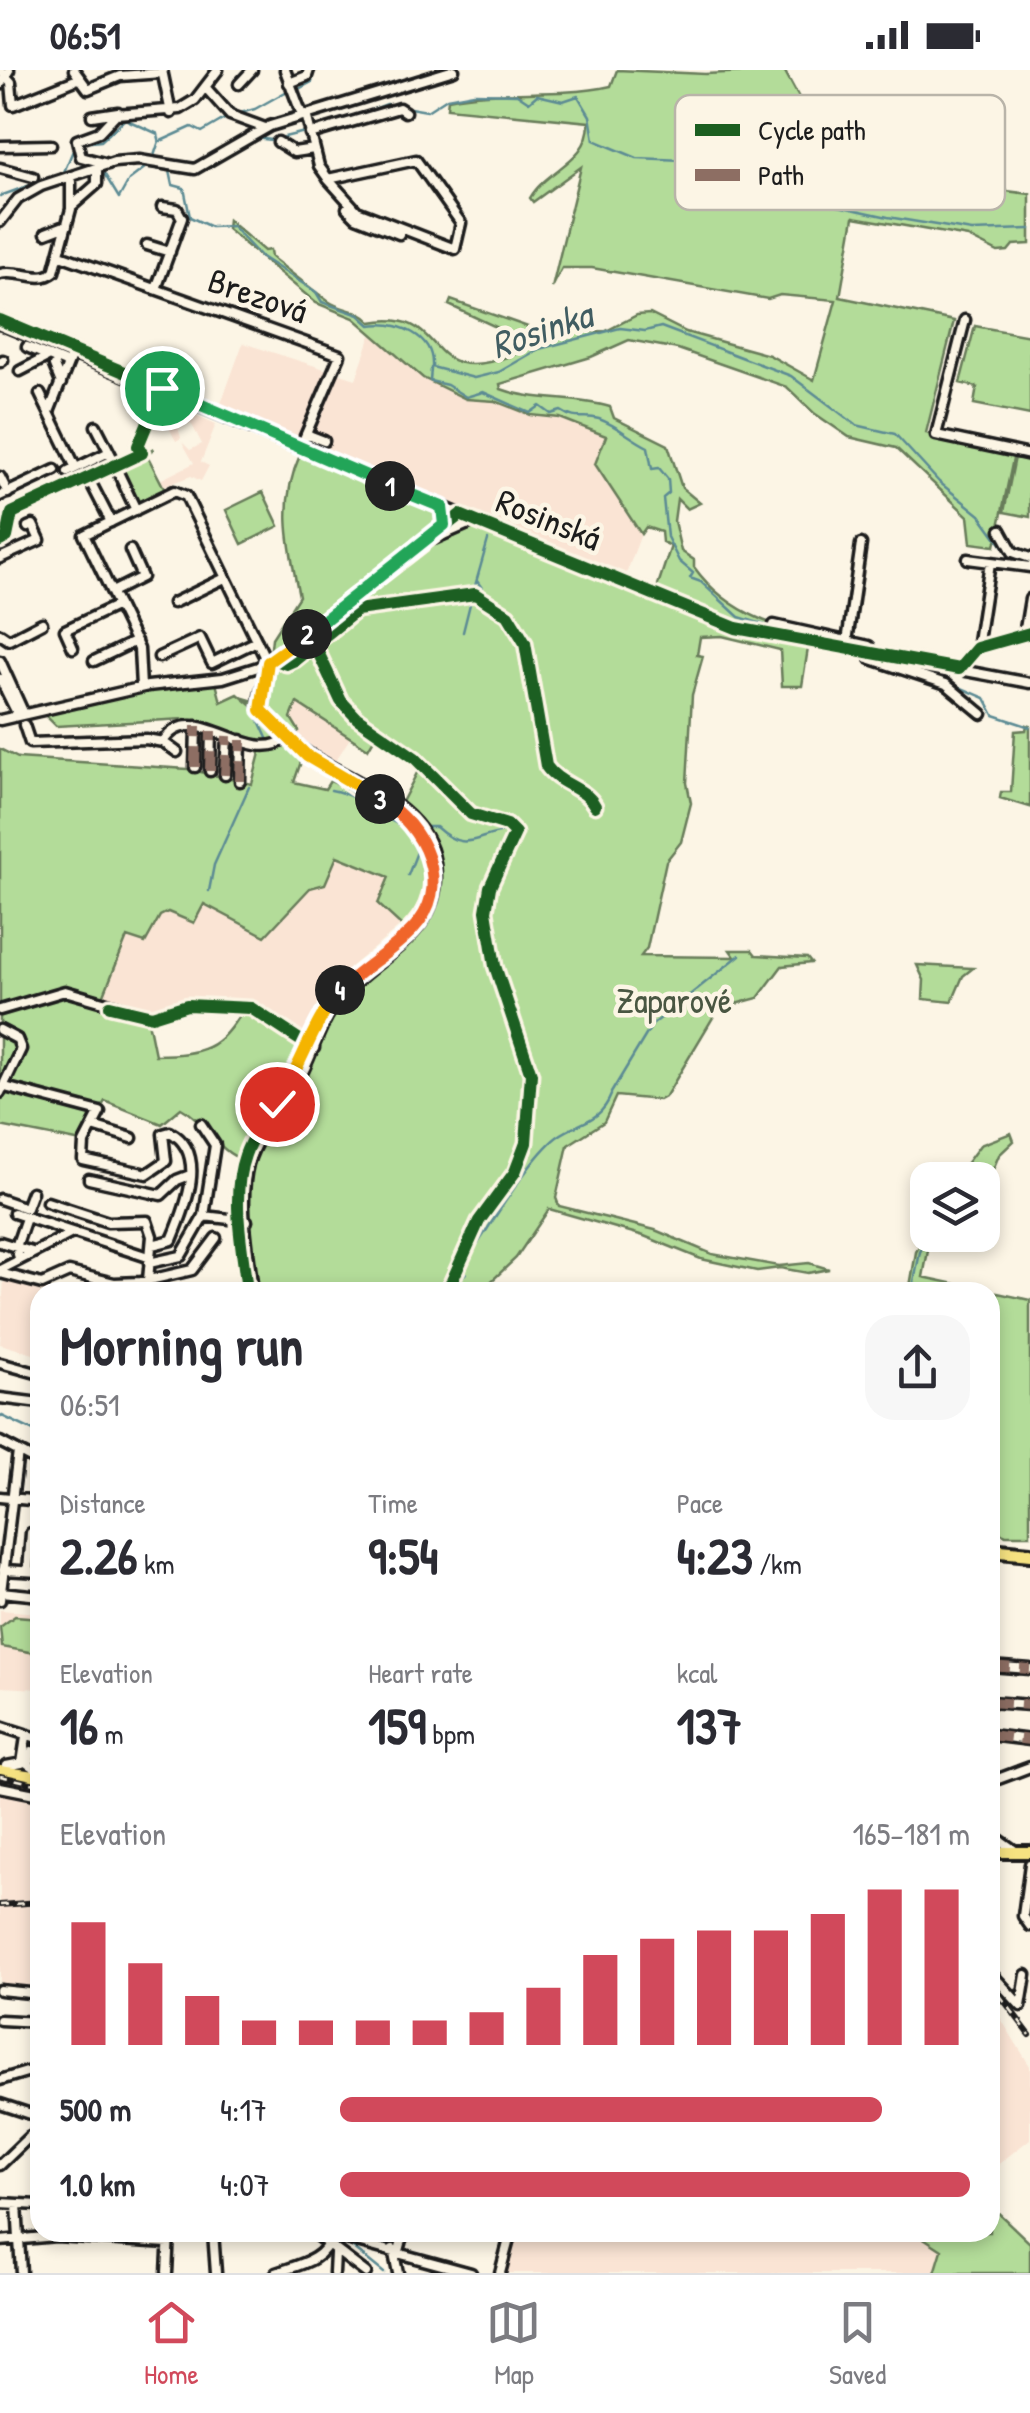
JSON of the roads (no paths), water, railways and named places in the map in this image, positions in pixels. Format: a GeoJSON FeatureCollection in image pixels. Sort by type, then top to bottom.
{"type":"FeatureCollection","features":[{"type":"Feature","properties":{"kind":"highway"},"geometry":{"type":"LineString","coordinates":[[1000,1554],[1030,1557]]}},
{"type":"Feature","properties":{"kind":"main road"},"geometry":{"type":"LineString","coordinates":[[2,1768],[30,1772]]}},
{"type":"Feature","properties":{"kind":"main road"},"geometry":{"type":"LineString","coordinates":[[1000,1852],[1030,1852]]}},
{"type":"Feature","properties":{"kind":"street"},"geometry":{"type":"LineString","coordinates":[[92,116],[171,113],[206,88],[218,70]]}},
{"type":"Feature","properties":{"kind":"street"},"geometry":{"type":"LineString","coordinates":[[239,84],[252,70]]}},
{"type":"Feature","properties":{"kind":"street"},"geometry":{"type":"LineString","coordinates":[[285,70],[314,149],[343,204],[399,234]]}},
{"type":"Feature","properties":{"kind":"street"},"geometry":{"type":"LineString","coordinates":[[291,87],[309,70]]}},
{"type":"Feature","properties":{"kind":"street"},"geometry":{"type":"LineString","coordinates":[[0,222],[24,194],[100,167],[139,160],[195,168],[265,128],[454,70]]}},
{"type":"Feature","properties":{"kind":"street"},"geometry":{"type":"LineString","coordinates":[[5,72],[12,82],[12,105],[76,74],[88,90],[120,76],[162,71],[171,113]]}},
{"type":"Feature","properties":{"kind":"street"},"geometry":{"type":"LineString","coordinates":[[0,85],[5,72]]}},
{"type":"Feature","properties":{"kind":"street"},"geometry":{"type":"LineString","coordinates":[[206,88],[232,116],[265,128]]}},
{"type":"Feature","properties":{"kind":"street"},"geometry":{"type":"LineString","coordinates":[[310,132],[398,108],[406,112]]}},
{"type":"Feature","properties":{"kind":"street"},"geometry":{"type":"LineString","coordinates":[[100,167],[81,157],[77,146],[122,112]]}},
{"type":"Feature","properties":{"kind":"street"},"geometry":{"type":"LineString","coordinates":[[278,142],[294,152],[314,149]]}},
{"type":"Feature","properties":{"kind":"street"},"geometry":{"type":"LineString","coordinates":[[0,146],[51,145]]}},
{"type":"Feature","properties":{"kind":"street"},"geometry":{"type":"LineString","coordinates":[[328,180],[416,160],[461,222],[455,248],[374,222]]}},
{"type":"Feature","properties":{"kind":"street"},"geometry":{"type":"LineString","coordinates":[[24,194],[71,182],[100,167]]}},
{"type":"Feature","properties":{"kind":"street"},"geometry":{"type":"LineString","coordinates":[[71,209],[82,194],[98,184],[100,167]]}},
{"type":"Feature","properties":{"kind":"street"},"geometry":{"type":"LineString","coordinates":[[0,168],[33,177]]}},
{"type":"Feature","properties":{"kind":"street"},"geometry":{"type":"LineString","coordinates":[[0,274],[48,277],[60,255],[71,209],[71,182]]}},
{"type":"Feature","properties":{"kind":"street","name":"Brezová"},"geometry":{"type":"LineString","coordinates":[[156,289],[182,218],[177,210],[162,207]]}},
{"type":"Feature","properties":{"kind":"street"},"geometry":{"type":"LineString","coordinates":[[46,233],[67,226]]}},
{"type":"Feature","properties":{"kind":"street","name":"Brezová"},"geometry":{"type":"LineString","coordinates":[[148,245],[170,252]]}},
{"type":"Feature","properties":{"kind":"street","name":"Brezová"},"geometry":{"type":"LineString","coordinates":[[60,255],[340,354],[306,434]]}},
{"type":"Feature","properties":{"kind":"street"},"geometry":{"type":"LineString","coordinates":[[966,320],[936,436],[1030,455]]}},
{"type":"Feature","properties":{"kind":"street","name":"Rosinská"},"geometry":{"type":"LineString","coordinates":[[0,324],[736,628],[871,654]]}},
{"type":"Feature","properties":{"kind":"street"},"geometry":{"type":"LineString","coordinates":[[27,347],[68,364]]}},
{"type":"Feature","properties":{"kind":"street"},"geometry":{"type":"LineString","coordinates":[[49,412],[72,354]]}},
{"type":"Feature","properties":{"kind":"street"},"geometry":{"type":"LineString","coordinates":[[20,371],[48,356]]}},
{"type":"Feature","properties":{"kind":"street"},"geometry":{"type":"LineString","coordinates":[[54,366],[61,383]]}},
{"type":"Feature","properties":{"kind":"street"},"geometry":{"type":"LineString","coordinates":[[40,394],[72,470],[108,452]]}},
{"type":"Feature","properties":{"kind":"street"},"geometry":{"type":"LineString","coordinates":[[96,426],[136,510]]}},
{"type":"Feature","properties":{"kind":"street"},"geometry":{"type":"LineString","coordinates":[[300,448],[306,434],[324,441]]}},
{"type":"Feature","properties":{"kind":"street"},"geometry":{"type":"LineString","coordinates":[[0,477],[4,494],[55,470]]}},
{"type":"Feature","properties":{"kind":"street"},"geometry":{"type":"LineString","coordinates":[[94,487],[111,522]]}},
{"type":"Feature","properties":{"kind":"street"},"geometry":{"type":"LineString","coordinates":[[141,687],[141,653],[84,535],[174,491],[182,492],[268,662],[261,710],[286,738],[314,760],[408,814],[428,840],[435,868],[434,896],[424,921],[402,947],[341,997],[250,1159],[245,1184],[252,1282]]}},
{"type":"Feature","properties":{"kind":"street"},"geometry":{"type":"LineString","coordinates":[[442,507],[449,526]]}},
{"type":"Feature","properties":{"kind":"street"},"geometry":{"type":"LineString","coordinates":[[0,720],[141,687],[218,679],[258,667],[460,515]]}},
{"type":"Feature","properties":{"kind":"street"},"geometry":{"type":"LineString","coordinates":[[449,526],[475,521]]}},
{"type":"Feature","properties":{"kind":"street"},"geometry":{"type":"LineString","coordinates":[[0,558],[40,540],[33,525],[28,528]]}},
{"type":"Feature","properties":{"kind":"street"},"geometry":{"type":"LineString","coordinates":[[1001,530],[1013,552],[1030,558]]}},
{"type":"Feature","properties":{"kind":"street"},"geometry":{"type":"LineString","coordinates":[[847,642],[861,544]]}},
{"type":"Feature","properties":{"kind":"street"},"geometry":{"type":"LineString","coordinates":[[112,592],[142,577],[130,550]]}},
{"type":"Feature","properties":{"kind":"street"},"geometry":{"type":"LineString","coordinates":[[968,560],[1030,567]]}},
{"type":"Feature","properties":{"kind":"street"},"geometry":{"type":"LineString","coordinates":[[959,669],[977,648],[990,562]]}},
{"type":"Feature","properties":{"kind":"street"},"geometry":{"type":"LineString","coordinates":[[173,603],[225,578]]}},
{"type":"Feature","properties":{"kind":"street"},"geometry":{"type":"LineString","coordinates":[[977,648],[1027,634],[1030,599]]}},
{"type":"Feature","properties":{"kind":"street"},"geometry":{"type":"LineString","coordinates":[[73,648],[65,630],[118,605]]}},
{"type":"Feature","properties":{"kind":"street"},"geometry":{"type":"LineString","coordinates":[[0,634],[9,640],[42,623]]}},
{"type":"Feature","properties":{"kind":"street"},"geometry":{"type":"LineString","coordinates":[[774,625],[869,646],[870,659],[946,684],[982,714]]}},
{"type":"Feature","properties":{"kind":"street"},"geometry":{"type":"LineString","coordinates":[[159,657],[200,638],[212,662],[257,641]]}},
{"type":"Feature","properties":{"kind":"street"},"geometry":{"type":"LineString","coordinates":[[94,661],[136,641]]}},
{"type":"Feature","properties":{"kind":"street"},"geometry":{"type":"LineString","coordinates":[[871,654],[1030,682]]}},
{"type":"Feature","properties":{"kind":"street"},"geometry":{"type":"LineString","coordinates":[[0,661],[1,678],[21,715]]}},
{"type":"Feature","properties":{"kind":"street"},"geometry":{"type":"LineString","coordinates":[[258,667],[265,680]]}},
{"type":"Feature","properties":{"kind":"street"},"geometry":{"type":"LineString","coordinates":[[1,678],[21,715]]}},
{"type":"Feature","properties":{"kind":"street"},"geometry":{"type":"LineString","coordinates":[[24,726],[30,743],[163,742],[177,752]]}},
{"type":"Feature","properties":{"kind":"street"},"geometry":{"type":"LineString","coordinates":[[163,742],[176,729],[196,726],[271,747],[286,738]]}},
{"type":"Feature","properties":{"kind":"street"},"geometry":{"type":"LineString","coordinates":[[194,767],[196,726]]}},
{"type":"Feature","properties":{"kind":"street"},"geometry":{"type":"LineString","coordinates":[[210,771],[212,731]]}},
{"type":"Feature","properties":{"kind":"street"},"geometry":{"type":"LineString","coordinates":[[226,775],[227,736]]}},
{"type":"Feature","properties":{"kind":"street"},"geometry":{"type":"LineString","coordinates":[[240,781],[241,740]]}},
{"type":"Feature","properties":{"kind":"street"},"geometry":{"type":"LineString","coordinates":[[0,1010],[65,992],[152,1016],[187,1004],[251,1008],[314,1048]]}},
{"type":"Feature","properties":{"kind":"street"},"geometry":{"type":"LineString","coordinates":[[0,1030],[17,1039],[21,1048],[2,1090],[100,1112],[80,1156],[83,1160],[126,1172],[152,1172],[166,1160],[162,1136],[170,1132],[188,1150],[187,1200],[172,1240],[152,1245]]}},
{"type":"Feature","properties":{"kind":"street"},"geometry":{"type":"LineString","coordinates":[[282,1106],[287,1124]]}},
{"type":"Feature","properties":{"kind":"street"},"geometry":{"type":"LineString","coordinates":[[0,1199],[56,1228],[149,1260],[181,1256],[204,1216],[215,1145],[201,1124]]}},
{"type":"Feature","properties":{"kind":"street"},"geometry":{"type":"LineString","coordinates":[[93,1126],[132,1138]]}},
{"type":"Feature","properties":{"kind":"street"},"geometry":{"type":"LineString","coordinates":[[89,1179],[161,1194],[190,1175]]}},
{"type":"Feature","properties":{"kind":"street"},"geometry":{"type":"LineString","coordinates":[[19,1258],[16,1247],[21,1212],[32,1192]]}},
{"type":"Feature","properties":{"kind":"street"},"geometry":{"type":"LineString","coordinates":[[187,1200],[206,1204]]}},
{"type":"Feature","properties":{"kind":"street"},"geometry":{"type":"LineString","coordinates":[[47,1202],[108,1222],[147,1221],[152,1245],[148,1280]]}},
{"type":"Feature","properties":{"kind":"street"},"geometry":{"type":"LineString","coordinates":[[204,1216],[246,1221]]}},
{"type":"Feature","properties":{"kind":"street"},"geometry":{"type":"LineString","coordinates":[[54,1241],[56,1228]]}},
{"type":"Feature","properties":{"kind":"street"},"geometry":{"type":"LineString","coordinates":[[0,1271],[72,1233]]}},
{"type":"Feature","properties":{"kind":"street"},"geometry":{"type":"LineString","coordinates":[[125,1282],[192,1270],[216,1238]]}},
{"type":"Feature","properties":{"kind":"street"},"geometry":{"type":"LineString","coordinates":[[0,1242],[32,1252]]}},
{"type":"Feature","properties":{"kind":"street"},"geometry":{"type":"LineString","coordinates":[[0,1271],[36,1282]]}},
{"type":"Feature","properties":{"kind":"street"},"geometry":{"type":"LineString","coordinates":[[47,1282],[70,1272],[110,1282]]}},
{"type":"Feature","properties":{"kind":"street"},"geometry":{"type":"LineString","coordinates":[[0,1363],[30,1371]]}},
{"type":"Feature","properties":{"kind":"street"},"geometry":{"type":"LineString","coordinates":[[0,1398],[30,1402]]}},
{"type":"Feature","properties":{"kind":"street"},"geometry":{"type":"LineString","coordinates":[[0,1442],[30,1458]]}},
{"type":"Feature","properties":{"kind":"street"},"geometry":{"type":"LineString","coordinates":[[0,1600],[3,1541],[18,1452]]}},
{"type":"Feature","properties":{"kind":"street"},"geometry":{"type":"LineString","coordinates":[[0,1497],[30,1500]]}},
{"type":"Feature","properties":{"kind":"street"},"geometry":{"type":"LineString","coordinates":[[3,1570],[28,1571],[30,1552]]}},
{"type":"Feature","properties":{"kind":"street"},"geometry":{"type":"LineString","coordinates":[[1,1587],[30,1594]]}},
{"type":"Feature","properties":{"kind":"street"},"geometry":{"type":"LineString","coordinates":[[1000,1667],[1030,1669]]}},
{"type":"Feature","properties":{"kind":"street"},"geometry":{"type":"LineString","coordinates":[[1000,1703],[1030,1705]]}},
{"type":"Feature","properties":{"kind":"street"},"geometry":{"type":"LineString","coordinates":[[1000,1736],[1030,1740]]}},
{"type":"Feature","properties":{"kind":"street"},"geometry":{"type":"LineString","coordinates":[[2,1768],[22,1762],[30,1752]]}},
{"type":"Feature","properties":{"kind":"street"},"geometry":{"type":"LineString","coordinates":[[1000,1778],[1030,1768]]}},
{"type":"Feature","properties":{"kind":"street"},"geometry":{"type":"LineString","coordinates":[[0,1787],[30,1793]]}},
{"type":"Feature","properties":{"kind":"street"},"geometry":{"type":"LineString","coordinates":[[1000,1841],[1016,1853]]}},
{"type":"Feature","properties":{"kind":"street"},"geometry":{"type":"LineString","coordinates":[[1030,1864],[1023,1916],[1030,1926]]}},
{"type":"Feature","properties":{"kind":"street"},"geometry":{"type":"LineString","coordinates":[[1000,1983],[1020,2006],[1026,1974]]}},
{"type":"Feature","properties":{"kind":"street"},"geometry":{"type":"LineString","coordinates":[[0,1990],[30,1993]]}},
{"type":"Feature","properties":{"kind":"street"},"geometry":{"type":"LineString","coordinates":[[0,2020],[30,2022]]}},
{"type":"Feature","properties":{"kind":"street"},"geometry":{"type":"LineString","coordinates":[[0,2080],[30,2071]]}},
{"type":"Feature","properties":{"kind":"street"},"geometry":{"type":"LineString","coordinates":[[0,2104],[30,2114]]}},
{"type":"Feature","properties":{"kind":"street"},"geometry":{"type":"LineString","coordinates":[[0,2165],[30,2136]]}},
{"type":"Feature","properties":{"kind":"street"},"geometry":{"type":"LineString","coordinates":[[0,2203],[30,2205]]}},
{"type":"Feature","properties":{"kind":"street"},"geometry":{"type":"LineString","coordinates":[[18,2204],[21,2273]]}},
{"type":"Feature","properties":{"kind":"street"},"geometry":{"type":"LineString","coordinates":[[0,2242],[30,2238]]}},
{"type":"Feature","properties":{"kind":"street"},"geometry":{"type":"LineString","coordinates":[[158,2242],[168,2243],[167,2273]]}},
{"type":"Feature","properties":{"kind":"street"},"geometry":{"type":"LineString","coordinates":[[214,2242],[216,2273]]}},
{"type":"Feature","properties":{"kind":"street"},"geometry":{"type":"LineString","coordinates":[[322,2242],[366,2273]]}},
{"type":"Feature","properties":{"kind":"street"},"geometry":{"type":"LineString","coordinates":[[334,2273],[331,2251],[336,2242]]}},
{"type":"Feature","properties":{"kind":"street"},"geometry":{"type":"LineString","coordinates":[[363,2242],[472,2273]]}},
{"type":"Feature","properties":{"kind":"street"},"geometry":{"type":"LineString","coordinates":[[398,2273],[396,2250],[400,2242]]}},
{"type":"Feature","properties":{"kind":"street"},"geometry":{"type":"LineString","coordinates":[[500,2273],[508,2242]]}},
{"type":"Feature","properties":{"kind":"street"},"geometry":{"type":"LineString","coordinates":[[276,2273],[331,2251]]}},
{"type":"Feature","properties":{"kind":"waterway"},"geometry":{"type":"LineString","coordinates":[[297,90],[312,82],[314,70]]}},
{"type":"Feature","properties":{"kind":"waterway"},"geometry":{"type":"LineString","coordinates":[[233,115],[255,109],[289,90]]}},
{"type":"Feature","properties":{"kind":"waterway"},"geometry":{"type":"LineString","coordinates":[[350,118],[387,104],[427,111],[447,98],[474,93],[517,94],[529,102],[537,95],[563,101],[578,96],[590,116],[594,140],[637,158],[675,160]]}},
{"type":"Feature","properties":{"kind":"waterway"},"geometry":{"type":"LineString","coordinates":[[161,141],[192,127],[202,132],[226,118]]}},
{"type":"Feature","properties":{"kind":"waterway"},"geometry":{"type":"LineString","coordinates":[[81,143],[101,141],[125,119],[158,134],[159,139]]}},
{"type":"Feature","properties":{"kind":"waterway"},"geometry":{"type":"LineString","coordinates":[[254,138],[272,140],[309,131]]}},
{"type":"Feature","properties":{"kind":"waterway"},"geometry":{"type":"LineString","coordinates":[[159,141],[154,156],[160,160]]}},
{"type":"Feature","properties":{"kind":"waterway"},"geometry":{"type":"LineString","coordinates":[[64,172],[74,148]]}},
{"type":"Feature","properties":{"kind":"waterway"},"geometry":{"type":"LineString","coordinates":[[168,160],[193,165]]}},
{"type":"Feature","properties":{"kind":"waterway","name":"Rosinka"},"geometry":{"type":"LineString","coordinates":[[0,196],[91,163]]}},
{"type":"Feature","properties":{"kind":"waterway","name":"Rosinka"},"geometry":{"type":"LineString","coordinates":[[102,170],[119,198],[129,180],[146,167],[170,171],[173,185],[184,188],[190,217],[211,227],[232,226],[260,256],[316,292],[322,302],[359,315],[370,325],[392,325],[412,332],[427,346],[432,367],[474,378],[499,372],[539,349],[620,328],[645,331],[661,327],[791,376],[856,425],[895,434],[939,482],[980,515],[1007,552],[1030,563]]}},
{"type":"Feature","properties":{"kind":"waterway"},"geometry":{"type":"LineString","coordinates":[[856,210],[972,231],[1030,229]]}},
{"type":"Feature","properties":{"kind":"waterway"},"geometry":{"type":"LineString","coordinates":[[431,368],[430,381],[447,385],[466,397],[483,392],[530,413],[540,406],[551,414],[561,411],[599,419],[648,447],[652,469],[659,468],[668,479],[669,493],[663,498],[667,537],[679,561],[693,573],[690,578],[701,582],[739,617],[805,637]]}},
{"type":"Feature","properties":{"kind":"waterway"},"geometry":{"type":"LineString","coordinates":[[473,593],[488,540]]}},
{"type":"Feature","properties":{"kind":"waterway"},"geometry":{"type":"LineString","coordinates":[[477,581],[487,595]]}},
{"type":"Feature","properties":{"kind":"waterway"},"geometry":{"type":"LineString","coordinates":[[463,632],[472,596]]}},
{"type":"Feature","properties":{"kind":"waterway"},"geometry":{"type":"LineString","coordinates":[[897,664],[985,698],[994,715],[1030,727]]}},
{"type":"Feature","properties":{"kind":"waterway"},"geometry":{"type":"LineString","coordinates":[[253,708],[267,738]]}},
{"type":"Feature","properties":{"kind":"waterway"},"geometry":{"type":"LineString","coordinates":[[209,891],[214,865],[249,787]]}},
{"type":"Feature","properties":{"kind":"waterway"},"geometry":{"type":"LineString","coordinates":[[331,790],[413,830]]}},
{"type":"Feature","properties":{"kind":"waterway"},"geometry":{"type":"LineString","coordinates":[[428,827],[436,827],[465,842],[512,832]]}},
{"type":"Feature","properties":{"kind":"waterway"},"geometry":{"type":"LineString","coordinates":[[408,875],[417,852],[412,830]]}},
{"type":"Feature","properties":{"kind":"waterway"},"geometry":{"type":"LineString","coordinates":[[611,1093],[652,1025],[740,955]]}},
{"type":"Feature","properties":{"kind":"waterway"},"geometry":{"type":"LineString","coordinates":[[458,1282],[466,1273],[464,1264],[533,1162],[557,1137],[601,1111],[611,1095]]}},
{"type":"Feature","properties":{"kind":"waterway"},"geometry":{"type":"LineString","coordinates":[[914,1282],[920,1252]]}},
{"type":"Feature","properties":{"kind":"waterway"},"geometry":{"type":"LineString","coordinates":[[0,1415],[30,1429]]}},
{"type":"Feature","properties":{"kind":"waterway"},"geometry":{"type":"LineString","coordinates":[[347,2243],[384,2273]]}},
{"type":"Feature","properties":{"kind":"railway"},"geometry":{"type":"LineString","coordinates":[[0,1776],[30,1783]]}},
{"type":"Feature","properties":{"kind":"railway"},"geometry":{"type":"LineString","coordinates":[[0,1905],[30,1903]]}},
{"type":"Feature","properties":{"kind":"railway"},"geometry":{"type":"LineString","coordinates":[[1000,1995],[1030,2035]]}},
{"type":"Feature","properties":{"kind":"park label","name":"Zaparové"},"geometry":{"type":"Point","coordinates":[674,1000]}}]}
